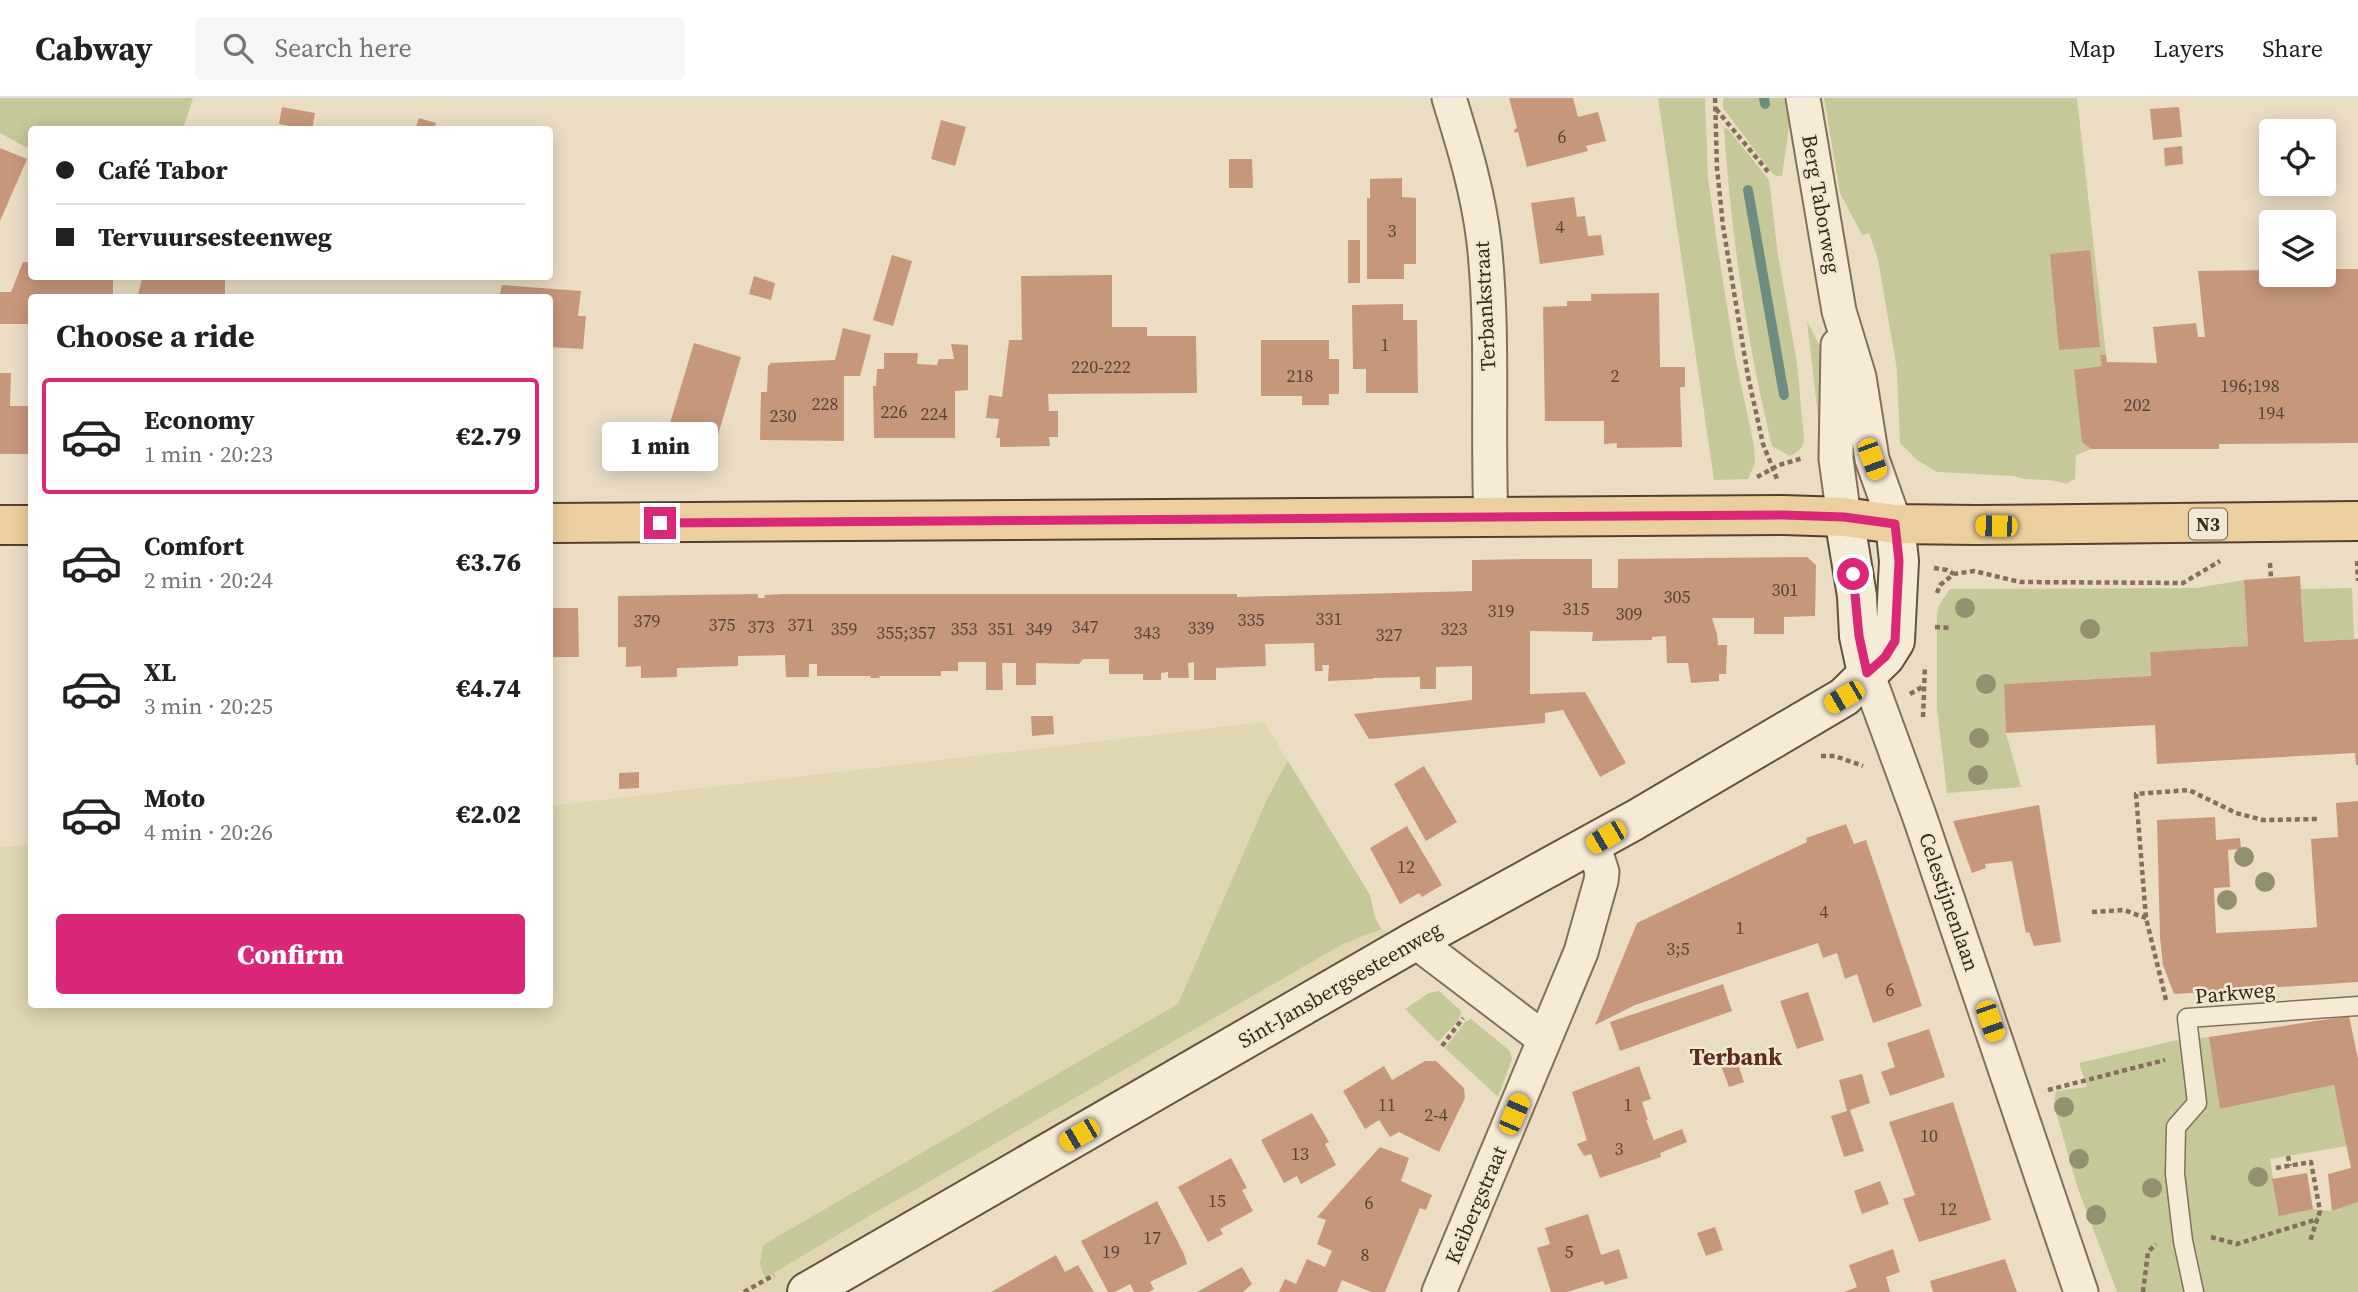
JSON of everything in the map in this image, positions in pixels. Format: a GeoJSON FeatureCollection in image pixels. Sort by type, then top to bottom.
{"type":"FeatureCollection","features":[{"type":"Feature","properties":{"kind":"main road","name":"N3"},"geometry":{"type":"LineString","coordinates":[[553,523],[1491,519],[1783,515],[1844,517],[1895,524],[1996,526],[2358,521]]}},
{"type":"Feature","properties":{"kind":"main road"},"geometry":{"type":"LineString","coordinates":[[1844,517],[1857,596],[1859,636],[1867,673]]}},
{"type":"Feature","properties":{"kind":"main road","name":"Sint-Jansbergsesteenweg"},"geometry":{"type":"LineString","coordinates":[[807,1292],[1415,941],[1593,844],[1844,697],[1885,657],[1895,641],[1899,561],[1895,524]]}},
{"type":"Feature","properties":{"kind":"main road"},"geometry":{"type":"LineString","coordinates":[[0,525],[28,525]]}},
{"type":"Feature","properties":{"kind":"street","name":"Terbankstraat"},"geometry":{"type":"LineString","coordinates":[[1449,98],[1472,172],[1484,244],[1491,519]]}},
{"type":"Feature","properties":{"kind":"street","name":"Berg Taborweg"},"geometry":{"type":"LineString","coordinates":[[1803,98],[1839,311],[1859,377],[1872,459],[1895,524]]}},
{"type":"Feature","properties":{"kind":"street","name":"Berg Taborweg"},"geometry":{"type":"LineString","coordinates":[[1839,311],[1836,459],[1844,517]]}},
{"type":"Feature","properties":{"kind":"street","name":"Celestijnenlaan"},"geometry":{"type":"LineString","coordinates":[[1867,673],[1923,828],[2081,1292]]}},
{"type":"Feature","properties":{"kind":"street","name":"Keibergstraat"},"geometry":{"type":"LineString","coordinates":[[1439,1292],[1581,952],[1602,872],[1593,844]]}},
{"type":"Feature","properties":{"kind":"street"},"geometry":{"type":"LineString","coordinates":[[1415,941],[1545,1039]]}},
{"type":"Feature","properties":{"kind":"lane","name":"Parkweg"},"geometry":{"type":"LineString","coordinates":[[2194,1292],[2180,1221],[2175,1174],[2176,1127],[2197,1102],[2187,1018],[2358,1006]]}},
{"type":"Feature","properties":{"kind":"path"},"geometry":{"type":"LineString","coordinates":[[1715,98],[1717,168],[1723,226],[1748,376],[1763,444],[1772,467],[1806,458]]}},
{"type":"Feature","properties":{"kind":"path"},"geometry":{"type":"LineString","coordinates":[[1715,108],[1770,174]]}},
{"type":"Feature","properties":{"kind":"path"},"geometry":{"type":"LineString","coordinates":[[1974,571],[2020,582],[2183,583],[2223,560]]}},
{"type":"Feature","properties":{"kind":"path"},"geometry":{"type":"LineString","coordinates":[[2357,561],[2358,581]]}},
{"type":"Feature","properties":{"kind":"path"},"geometry":{"type":"LineString","coordinates":[[2270,564],[2271,578]]}},
{"type":"Feature","properties":{"kind":"path"},"geometry":{"type":"LineString","coordinates":[[1935,627],[1952,628]]}},
{"type":"Feature","properties":{"kind":"path"},"geometry":{"type":"LineString","coordinates":[[1816,756],[1835,756],[1871,772]]}},
{"type":"Feature","properties":{"kind":"path"},"geometry":{"type":"LineString","coordinates":[[2168,1008],[2146,918],[2136,794],[2189,790],[2236,813],[2263,820],[2318,819]]}},
{"type":"Feature","properties":{"kind":"path"},"geometry":{"type":"LineString","coordinates":[[2092,912],[2124,910],[2146,918]]}},
{"type":"Feature","properties":{"kind":"path"},"geometry":{"type":"LineString","coordinates":[[1442,1046],[1468,1012]]}},
{"type":"Feature","properties":{"kind":"path"},"geometry":{"type":"LineString","coordinates":[[2054,1088],[2168,1060]]}},
{"type":"Feature","properties":{"kind":"path"},"geometry":{"type":"LineString","coordinates":[[2288,1156],[2290,1166]]}},
{"type":"Feature","properties":{"kind":"path"},"geometry":{"type":"LineString","coordinates":[[2276,1168],[2311,1162],[2320,1211],[2310,1241]]}},
{"type":"Feature","properties":{"kind":"path"},"geometry":{"type":"LineString","coordinates":[[2180,1221],[2216,1240],[2237,1244],[2318,1219]]}},
{"type":"Feature","properties":{"kind":"shaded area"},"geometry":{"type":"Polygon","coordinates":[[[1264,722],[1370,895],[1375,918],[1381,929],[1415,941],[807,1292],[0,1292],[0,847],[28,845],[28,1008],[553,1008],[553,806],[1264,722]]]}},
{"type":"Feature","properties":{"kind":"green space"},"geometry":{"type":"Polygon","coordinates":[[[0,98],[193,98],[184,126],[28,126],[28,148],[0,133],[0,98]]]}},
{"type":"Feature","properties":{"kind":"green space"},"geometry":{"type":"Polygon","coordinates":[[[1658,98],[1705,98],[1708,178],[1718,250],[1735,356],[1754,446],[1755,463],[1748,479],[1714,480],[1658,98]]]}},
{"type":"Feature","properties":{"kind":"green space"},"geometry":{"type":"Polygon","coordinates":[[[1723,98],[1784,98],[1789,126],[1782,176],[1772,173],[1723,108],[1723,98]]]}},
{"type":"Feature","properties":{"kind":"green space"},"geometry":{"type":"Polygon","coordinates":[[[1824,98],[2077,98],[2106,355],[2100,355],[2102,366],[2082,442],[2091,449],[2076,455],[2075,479],[2066,484],[2014,476],[1937,472],[1917,460],[1900,443],[1897,370],[1878,259],[1869,233],[1862,235],[1840,193],[1824,98]]]}},
{"type":"Feature","properties":{"kind":"green space"},"geometry":{"type":"Polygon","coordinates":[[[1724,128],[1728,129],[1769,180],[1778,255],[1797,363],[1804,439],[1800,449],[1790,456],[1772,446],[1755,367],[1736,248],[1724,128]]]}},
{"type":"Feature","properties":{"kind":"green space"},"geometry":{"type":"Polygon","coordinates":[[[1807,321],[1827,360],[1826,432],[1819,425],[1807,321]]]}},
{"type":"Feature","properties":{"kind":"green space"},"geometry":{"type":"Polygon","coordinates":[[[2244,580],[2248,646],[2150,652],[2151,676],[2004,684],[2006,733],[2021,787],[1947,793],[1937,709],[1937,616],[1939,605],[1950,589],[2196,588],[2244,580]]]}},
{"type":"Feature","properties":{"kind":"green space"},"geometry":{"type":"Polygon","coordinates":[[[2352,588],[2354,639],[2304,642],[2301,589],[2352,588]]]}},
{"type":"Feature","properties":{"kind":"green space"},"geometry":{"type":"Polygon","coordinates":[[[1288,761],[1370,895],[1375,918],[1381,929],[1343,944],[765,1278],[760,1264],[763,1245],[1178,1004],[1268,797],[1288,761]]]}},
{"type":"Feature","properties":{"kind":"green space"},"geometry":{"type":"Polygon","coordinates":[[[1439,991],[1460,1010],[1461,1015],[1438,1042],[1405,1009],[1429,993],[1439,991]]]}},
{"type":"Feature","properties":{"kind":"green space"},"geometry":{"type":"Polygon","coordinates":[[[1471,1019],[1510,1051],[1512,1059],[1498,1097],[1445,1048],[1465,1022],[1471,1019]]]}},
{"type":"Feature","properties":{"kind":"green space"},"geometry":{"type":"Polygon","coordinates":[[[2209,1037],[2221,1109],[2334,1085],[2347,1146],[2270,1159],[2279,1215],[2313,1209],[2332,1211],[2358,1202],[2358,1292],[2117,1292],[2078,1189],[2054,1105],[2056,1091],[2087,1087],[2079,1063],[2173,1041],[2209,1037]]]}},
{"type":"Feature","properties":{"kind":"building"},"geometry":{"type":"Polygon","coordinates":[[[1509,98],[1573,98],[1578,117],[1598,112],[1606,141],[1586,146],[1588,151],[1527,167],[1518,132],[1515,133],[1514,130],[1517,128],[1509,98]]]}},
{"type":"Feature","properties":{"kind":"building"},"geometry":{"type":"Polygon","coordinates":[[[282,107],[315,113],[313,126],[279,124],[282,107]]]}},
{"type":"Feature","properties":{"kind":"building"},"geometry":{"type":"Polygon","coordinates":[[[2179,107],[2182,137],[2153,140],[2150,109],[2179,107]]]}},
{"type":"Feature","properties":{"kind":"building"},"geometry":{"type":"Polygon","coordinates":[[[419,118],[436,123],[435,126],[416,126],[419,118]]]}},
{"type":"Feature","properties":{"kind":"building"},"geometry":{"type":"Polygon","coordinates":[[[941,120],[966,127],[955,166],[931,159],[941,120]]]}},
{"type":"Feature","properties":{"kind":"building"},"geometry":{"type":"Polygon","coordinates":[[[2182,146],[2183,164],[2165,166],[2164,148],[2182,146]]]}},
{"type":"Feature","properties":{"kind":"building"},"geometry":{"type":"Polygon","coordinates":[[[0,148],[27,159],[0,221],[0,148]]]}},
{"type":"Feature","properties":{"kind":"building"},"geometry":{"type":"Polygon","coordinates":[[[1229,159],[1252,159],[1253,188],[1229,188],[1229,159]]]}},
{"type":"Feature","properties":{"kind":"building"},"geometry":{"type":"Polygon","coordinates":[[[1402,178],[1402,197],[1416,198],[1416,264],[1404,264],[1404,279],[1367,279],[1367,198],[1370,198],[1370,179],[1402,178]]]}},
{"type":"Feature","properties":{"kind":"building"},"geometry":{"type":"Polygon","coordinates":[[[1574,197],[1577,217],[1585,216],[1588,236],[1601,235],[1604,255],[1540,264],[1531,203],[1574,197]]]}},
{"type":"Feature","properties":{"kind":"building"},"geometry":{"type":"Polygon","coordinates":[[[1348,240],[1360,240],[1360,283],[1348,283],[1348,240]]]}},
{"type":"Feature","properties":{"kind":"building"},"geometry":{"type":"Polygon","coordinates":[[[2090,250],[2100,347],[2059,350],[2050,254],[2090,250]]]}},
{"type":"Feature","properties":{"kind":"building"},"geometry":{"type":"Polygon","coordinates":[[[892,255],[912,261],[893,326],[873,320],[892,255]]]}},
{"type":"Feature","properties":{"kind":"building"},"geometry":{"type":"Polygon","coordinates":[[[23,262],[28,262],[28,280],[113,280],[113,294],[28,294],[28,324],[0,324],[0,292],[11,292],[23,262]]]}},
{"type":"Feature","properties":{"kind":"building"},"geometry":{"type":"Polygon","coordinates":[[[2336,269],[2358,269],[2358,443],[2219,444],[2219,449],[2091,449],[2082,442],[2074,370],[2102,366],[2100,355],[2106,355],[2107,362],[2157,363],[2153,327],[2196,323],[2198,337],[2205,337],[2198,271],[2259,270],[2259,287],[2336,287],[2336,269]]]}},
{"type":"Feature","properties":{"kind":"building"},"geometry":{"type":"Polygon","coordinates":[[[1112,275],[1112,327],[1147,327],[1147,336],[1196,336],[1197,393],[1048,394],[1049,411],[1058,411],[1058,437],[1049,437],[1050,446],[1000,447],[1000,438],[996,438],[999,419],[986,418],[989,395],[1002,397],[1009,340],[1022,340],[1021,276],[1112,275]]]}},
{"type":"Feature","properties":{"kind":"building"},"geometry":{"type":"Polygon","coordinates":[[[754,276],[775,283],[771,300],[749,294],[754,276]]]}},
{"type":"Feature","properties":{"kind":"building"},"geometry":{"type":"Polygon","coordinates":[[[142,280],[225,280],[225,294],[138,294],[142,280]]]}},
{"type":"Feature","properties":{"kind":"building"},"geometry":{"type":"Polygon","coordinates":[[[502,285],[581,291],[578,316],[586,316],[583,349],[553,347],[553,294],[500,294],[502,285]]]}},
{"type":"Feature","properties":{"kind":"building"},"geometry":{"type":"Polygon","coordinates":[[[1659,293],[1660,367],[1685,367],[1685,387],[1680,387],[1682,447],[1617,448],[1617,443],[1604,444],[1604,421],[1545,421],[1543,307],[1567,306],[1567,301],[1591,301],[1591,294],[1659,293]]]}},
{"type":"Feature","properties":{"kind":"building"},"geometry":{"type":"Polygon","coordinates":[[[1403,304],[1403,320],[1417,320],[1418,393],[1366,393],[1366,369],[1353,369],[1352,305],[1403,304]]]}},
{"type":"Feature","properties":{"kind":"building"},"geometry":{"type":"Polygon","coordinates":[[[843,328],[871,335],[860,376],[844,376],[844,441],[760,440],[761,392],[767,392],[768,366],[771,363],[835,360],[843,328]]]}},
{"type":"Feature","properties":{"kind":"building"},"geometry":{"type":"Polygon","coordinates":[[[1261,340],[1329,340],[1329,359],[1339,359],[1339,394],[1329,394],[1329,405],[1302,405],[1302,396],[1261,396],[1261,340]]]}},
{"type":"Feature","properties":{"kind":"building"},"geometry":{"type":"Polygon","coordinates":[[[694,343],[741,357],[718,435],[694,428],[691,440],[667,433],[694,343]]]}},
{"type":"Feature","properties":{"kind":"building"},"geometry":{"type":"Polygon","coordinates":[[[951,344],[968,345],[968,390],[955,391],[955,438],[874,438],[873,386],[876,386],[877,369],[884,369],[884,353],[918,353],[917,364],[937,365],[939,359],[954,359],[951,344]]]}},
{"type":"Feature","properties":{"kind":"building"},"geometry":{"type":"Polygon","coordinates":[[[0,373],[11,373],[10,406],[28,406],[28,454],[0,454],[0,373]]]}},
{"type":"Feature","properties":{"kind":"building"},"geometry":{"type":"Polygon","coordinates":[[[1807,557],[1816,565],[1815,616],[1784,617],[1784,634],[1754,634],[1754,618],[1712,618],[1718,645],[1727,645],[1726,674],[1719,674],[1719,681],[1691,683],[1688,663],[1667,663],[1666,636],[1652,637],[1652,640],[1592,641],[1593,632],[1530,631],[1530,694],[1585,692],[1626,763],[1600,777],[1563,710],[1545,713],[1545,723],[1369,739],[1354,714],[1472,700],[1472,666],[1436,667],[1436,689],[1420,689],[1420,677],[1328,681],[1329,665],[1322,665],[1323,671],[1315,671],[1314,643],[1265,644],[1266,666],[1216,668],[1216,680],[1194,680],[1194,662],[1188,663],[1189,678],[1168,678],[1168,672],[1161,673],[1161,680],[1143,680],[1143,674],[1109,674],[1109,659],[1083,659],[1079,664],[1036,663],[1036,685],[1016,685],[1016,663],[1002,663],[1003,690],[986,690],[986,662],[958,662],[958,671],[941,671],[941,676],[879,676],[880,678],[817,676],[817,664],[809,664],[809,677],[786,677],[785,655],[738,656],[738,666],[677,668],[677,677],[641,678],[641,666],[626,667],[626,647],[618,647],[618,596],[758,594],[758,598],[765,598],[764,595],[784,594],[1237,594],[1237,597],[1472,591],[1472,560],[1529,559],[1592,559],[1592,588],[1618,588],[1618,559],[1807,557]]]}},
{"type":"Feature","properties":{"kind":"building"},"geometry":{"type":"Polygon","coordinates":[[[2300,576],[2304,642],[2358,639],[2358,765],[2355,753],[2157,764],[2155,725],[2006,733],[2004,684],[2151,676],[2150,652],[2248,646],[2244,580],[2300,576]]]}},
{"type":"Feature","properties":{"kind":"building"},"geometry":{"type":"Polygon","coordinates":[[[553,608],[578,608],[579,657],[553,657],[553,608]]]}},
{"type":"Feature","properties":{"kind":"building"},"geometry":{"type":"Polygon","coordinates":[[[1031,716],[1053,716],[1054,734],[1032,736],[1031,716]]]}},
{"type":"Feature","properties":{"kind":"building"},"geometry":{"type":"Polygon","coordinates":[[[1424,766],[1457,822],[1426,841],[1394,784],[1424,766]]]}},
{"type":"Feature","properties":{"kind":"building"},"geometry":{"type":"Polygon","coordinates":[[[639,772],[639,788],[619,789],[619,773],[639,772]]]}},
{"type":"Feature","properties":{"kind":"building"},"geometry":{"type":"Polygon","coordinates":[[[2358,801],[2358,982],[2174,994],[2163,965],[2160,937],[2157,820],[2215,817],[2216,840],[2240,838],[2241,849],[2228,850],[2230,887],[2214,888],[2216,933],[2309,928],[2317,927],[2311,839],[2338,837],[2336,803],[2358,801]]]}},
{"type":"Feature","properties":{"kind":"building"},"geometry":{"type":"Polygon","coordinates":[[[2039,805],[2061,942],[2034,946],[2029,932],[2026,933],[2012,861],[1985,864],[1986,868],[1972,873],[1953,821],[2039,805]]]}},
{"type":"Feature","properties":{"kind":"building"},"geometry":{"type":"Polygon","coordinates":[[[1846,824],[1854,844],[1866,840],[1922,1006],[1873,1023],[1857,974],[1845,979],[1837,953],[1823,958],[1818,943],[1635,1005],[1595,1025],[1637,923],[1807,842],[1806,838],[1846,824]]]}},
{"type":"Feature","properties":{"kind":"building"},"geometry":{"type":"Polygon","coordinates":[[[1407,826],[1442,885],[1422,897],[1419,893],[1400,904],[1370,848],[1407,826]]]}},
{"type":"Feature","properties":{"kind":"building"},"geometry":{"type":"Polygon","coordinates":[[[1723,984],[1732,1011],[1620,1051],[1610,1022],[1723,984]]]}},
{"type":"Feature","properties":{"kind":"building"},"geometry":{"type":"Polygon","coordinates":[[[1808,992],[1824,1040],[1797,1049],[1780,1001],[1808,992]]]}},
{"type":"Feature","properties":{"kind":"building"},"geometry":{"type":"Polygon","coordinates":[[[2349,1016],[2358,1059],[2358,1202],[2332,1211],[2328,1174],[2351,1168],[2334,1085],[2220,1109],[2209,1037],[2349,1016]]]}},
{"type":"Feature","properties":{"kind":"building"},"geometry":{"type":"Polygon","coordinates":[[[1929,1029],[1945,1077],[1890,1096],[1881,1072],[1895,1067],[1887,1043],[1929,1029]]]}},
{"type":"Feature","properties":{"kind":"building"},"geometry":{"type":"Polygon","coordinates":[[[1734,1052],[1744,1082],[1729,1087],[1718,1058],[1734,1052]]]}},
{"type":"Feature","properties":{"kind":"building"},"geometry":{"type":"Polygon","coordinates":[[[1425,1061],[1436,1061],[1464,1088],[1465,1098],[1439,1152],[1399,1132],[1390,1137],[1379,1120],[1365,1129],[1343,1091],[1384,1066],[1392,1080],[1425,1061]]]}},
{"type":"Feature","properties":{"kind":"building"},"geometry":{"type":"Polygon","coordinates":[[[1639,1066],[1651,1099],[1642,1102],[1654,1140],[1682,1129],[1687,1142],[1660,1153],[1661,1157],[1600,1178],[1591,1154],[1584,1156],[1577,1144],[1587,1140],[1572,1092],[1639,1066]]]}},
{"type":"Feature","properties":{"kind":"building"},"geometry":{"type":"Polygon","coordinates":[[[1862,1074],[1870,1103],[1850,1110],[1864,1151],[1844,1157],[1831,1116],[1847,1111],[1839,1080],[1862,1074]]]}},
{"type":"Feature","properties":{"kind":"building"},"geometry":{"type":"Polygon","coordinates":[[[1953,1102],[1991,1220],[1919,1242],[1903,1199],[1915,1195],[1889,1122],[1953,1102]]]}},
{"type":"Feature","properties":{"kind":"building"},"geometry":{"type":"Polygon","coordinates":[[[1312,1113],[1329,1142],[1325,1144],[1336,1165],[1301,1184],[1297,1176],[1284,1183],[1261,1140],[1312,1113]]]}},
{"type":"Feature","properties":{"kind":"building"},"geometry":{"type":"Polygon","coordinates":[[[1380,1147],[1409,1158],[1401,1181],[1432,1195],[1426,1210],[1420,1208],[1385,1292],[1371,1292],[1342,1280],[1337,1292],[1279,1292],[1285,1279],[1296,1284],[1307,1259],[1325,1267],[1332,1251],[1317,1244],[1326,1220],[1317,1217],[1380,1147]]]}},
{"type":"Feature","properties":{"kind":"building"},"geometry":{"type":"Polygon","coordinates":[[[1231,1158],[1247,1188],[1242,1190],[1253,1211],[1220,1229],[1223,1234],[1208,1242],[1178,1187],[1231,1158]]]}},
{"type":"Feature","properties":{"kind":"building"},"geometry":{"type":"Polygon","coordinates":[[[2307,1173],[2313,1209],[2279,1216],[2272,1179],[2307,1173]]]}},
{"type":"Feature","properties":{"kind":"building"},"geometry":{"type":"Polygon","coordinates":[[[1880,1181],[1889,1204],[1862,1214],[1854,1191],[1880,1181]]]}},
{"type":"Feature","properties":{"kind":"building"},"geometry":{"type":"Polygon","coordinates":[[[1157,1201],[1187,1264],[1150,1282],[1154,1289],[1149,1292],[1134,1292],[1130,1284],[1115,1292],[1108,1292],[1081,1241],[1157,1201]]]}},
{"type":"Feature","properties":{"kind":"building"},"geometry":{"type":"Polygon","coordinates":[[[1588,1214],[1601,1255],[1619,1249],[1628,1278],[1605,1285],[1603,1281],[1567,1292],[1551,1292],[1537,1248],[1550,1244],[1545,1228],[1588,1214]]]}},
{"type":"Feature","properties":{"kind":"building"},"geometry":{"type":"Polygon","coordinates":[[[1715,1227],[1723,1250],[1706,1256],[1697,1233],[1715,1227]]]}},
{"type":"Feature","properties":{"kind":"building"},"geometry":{"type":"Polygon","coordinates":[[[1893,1249],[1900,1272],[1886,1277],[1890,1292],[1844,1292],[1857,1287],[1849,1265],[1893,1249]]]}},
{"type":"Feature","properties":{"kind":"building"},"geometry":{"type":"Polygon","coordinates":[[[1056,1255],[1065,1272],[1078,1265],[1094,1292],[991,1292],[1056,1255]]]}},
{"type":"Feature","properties":{"kind":"building"},"geometry":{"type":"Polygon","coordinates":[[[2005,1259],[2017,1292],[1933,1292],[1930,1281],[2005,1259]]]}},
{"type":"Feature","properties":{"kind":"building"},"geometry":{"type":"Polygon","coordinates":[[[1242,1267],[1252,1284],[1243,1292],[1197,1292],[1242,1267]]]}},
{"type":"Feature","properties":{"kind":"waterway"},"geometry":{"type":"LineString","coordinates":[[1764,98],[1765,104]]}},
{"type":"Feature","properties":{"kind":"waterway"},"geometry":{"type":"LineString","coordinates":[[1748,190],[1784,395]]}},
{"type":"Feature","properties":{"kind":"district","name":"Terbank"},"geometry":{"type":"Point","coordinates":[1736,1057]}},
{"type":"Feature","properties":{"kind":"route"},"geometry":{"type":"LineString","coordinates":[[660,523],[1783,515],[1844,517],[1895,524],[1899,561],[1895,641],[1885,657],[1867,673],[1859,636],[1853,574]]}}]}
